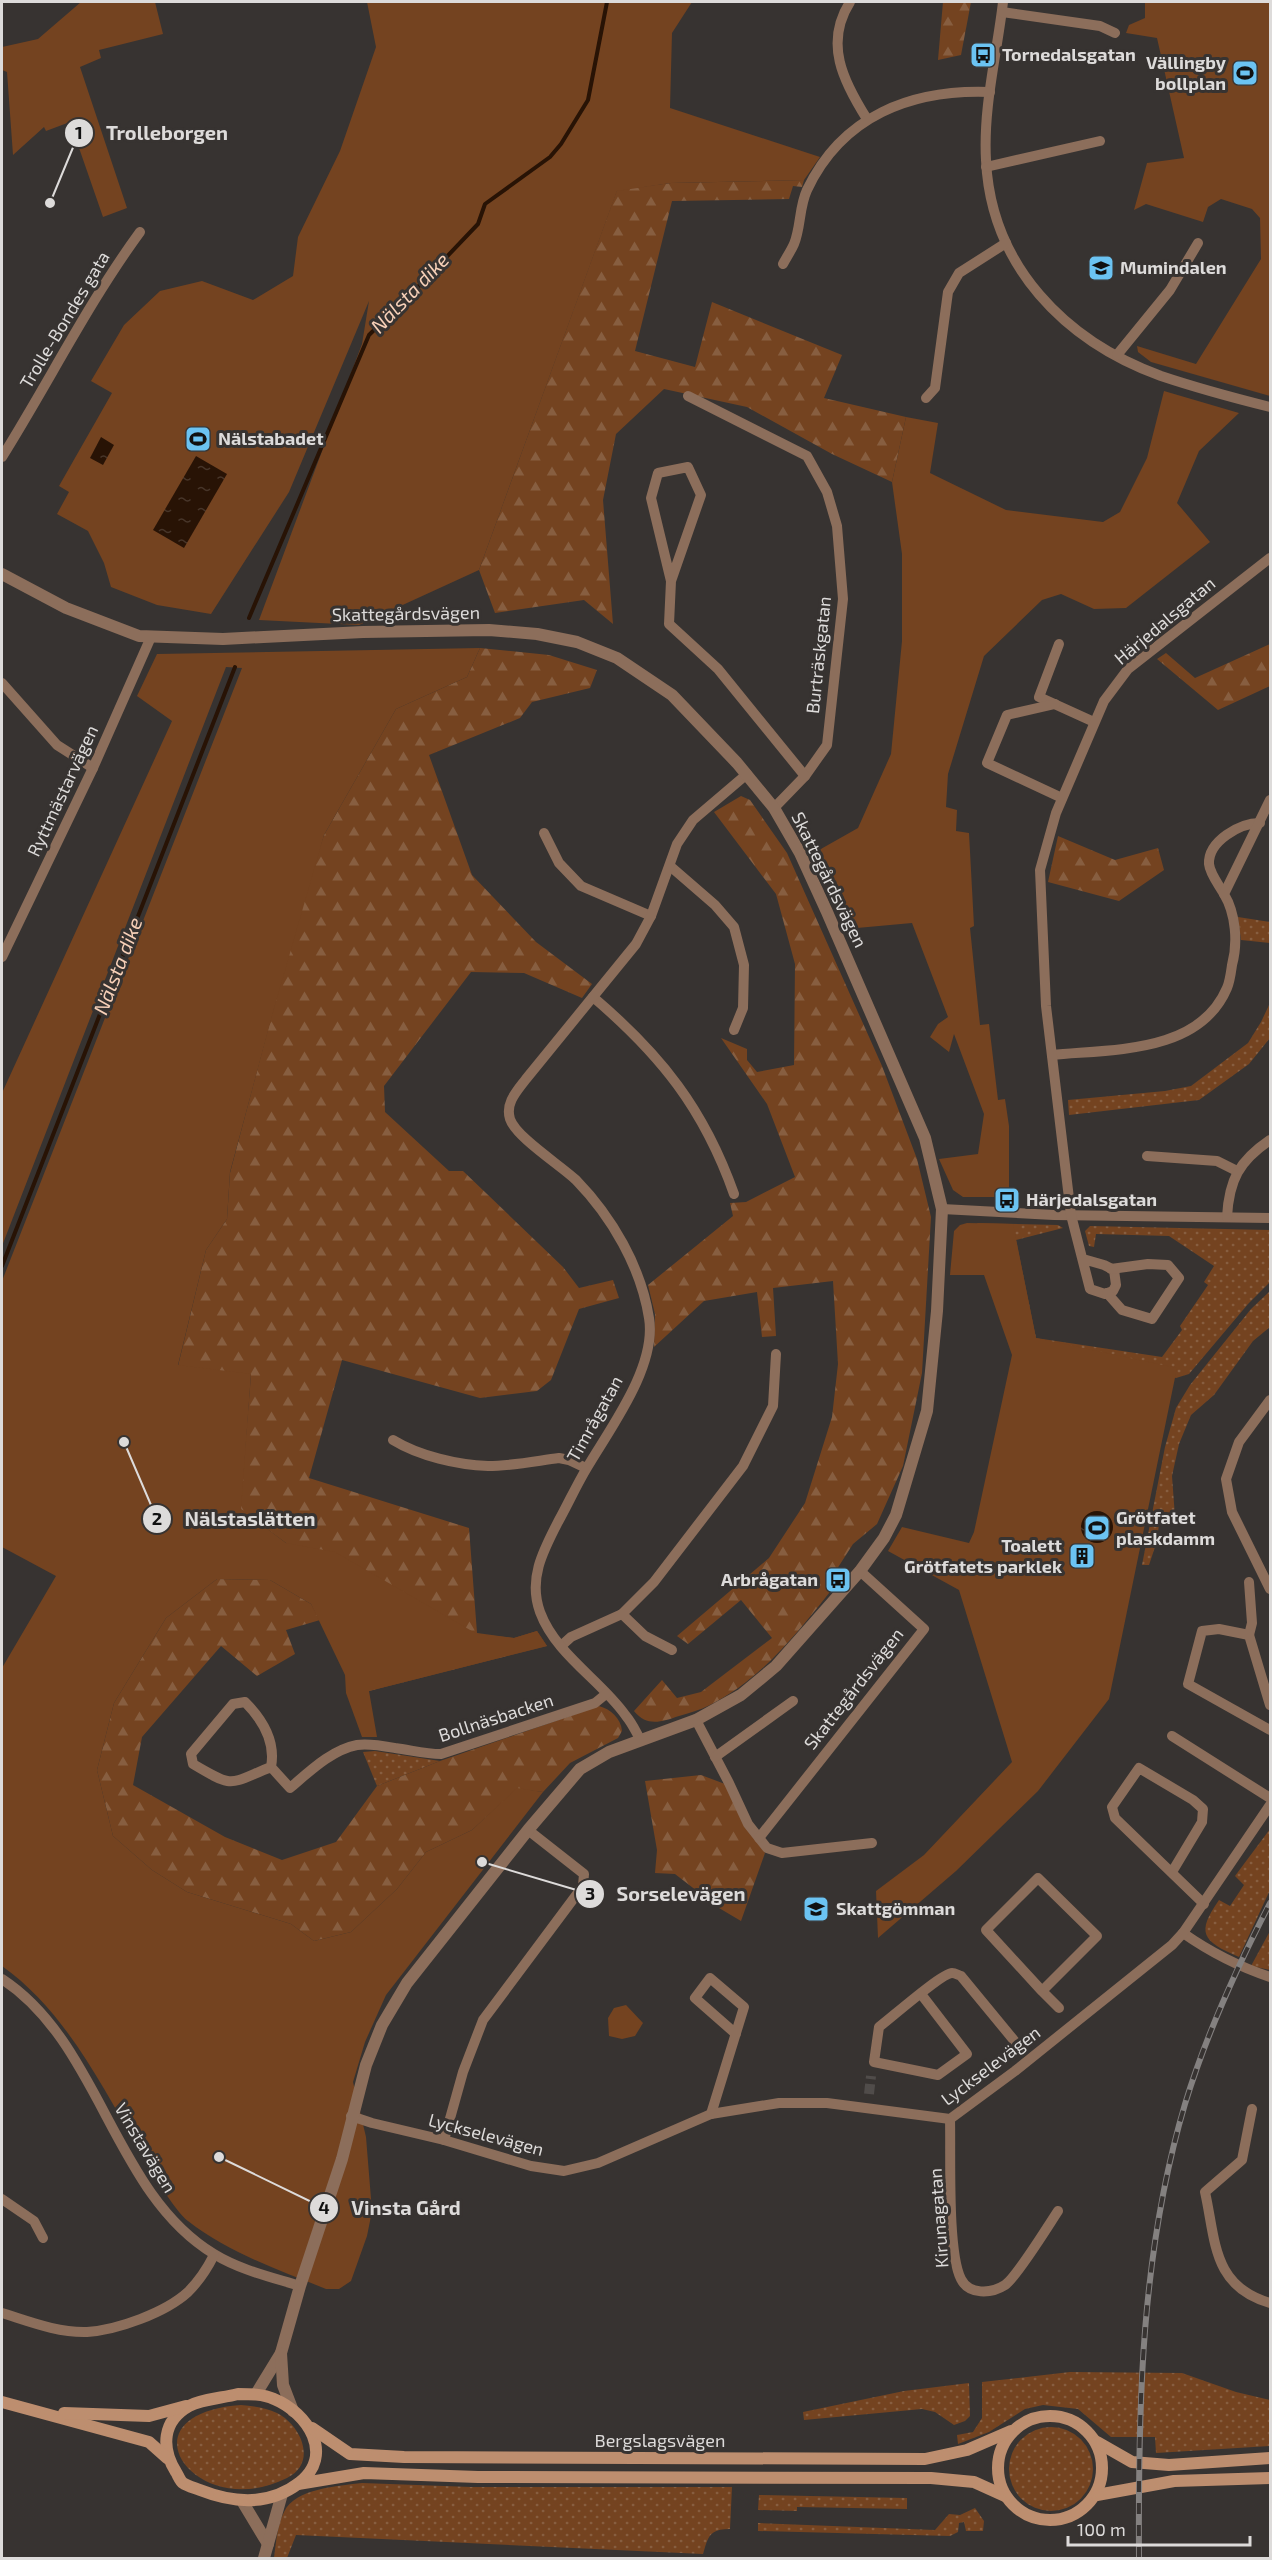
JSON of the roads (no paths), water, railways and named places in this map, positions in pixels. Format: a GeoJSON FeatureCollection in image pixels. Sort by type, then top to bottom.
{"type":"FeatureCollection","features":[{"type":"Feature","properties":{"kind":"main road","name":"Bergslagsvägen"},"geometry":{"type":"LineString","coordinates":[[42,2412],[149,2416],[238,2394],[256,2394],[274,2398],[350,2454],[404,2457],[925,2459],[967,2450],[1011,2432]]}},
{"type":"Feature","properties":{"kind":"main road","name":"Bergslagsvägen"},"geometry":{"type":"LineString","coordinates":[[2,2402],[149,2442],[167,2458],[183,2483],[219,2498],[242,2501],[282,2494],[310,2473],[316,2451],[312,2428]]}},
{"type":"Feature","properties":{"kind":"main road"},"geometry":{"type":"LineString","coordinates":[[167,2458],[165,2441],[168,2428],[174,2419],[190,2405]]}},
{"type":"Feature","properties":{"kind":"main road"},"geometry":{"type":"LineString","coordinates":[[1097,2442],[1103,2468],[1097,2495],[1079,2513],[1054,2521],[1021,2514],[1005,2496],[997,2466],[1001,2447],[1011,2432],[1041,2416],[1058,2418],[1081,2426],[1097,2442],[1132,2462],[1169,2464],[1270,2458]]}},
{"type":"Feature","properties":{"kind":"main road","name":"Bergslagsvägen"},"geometry":{"type":"LineString","coordinates":[[298,2484],[364,2473],[478,2477],[931,2478],[974,2482],[1005,2496]]}},
{"type":"Feature","properties":{"kind":"main road"},"geometry":{"type":"LineString","coordinates":[[1097,2495],[1174,2481],[1270,2478]]}},
{"type":"Feature","properties":{"kind":"street"},"geometry":{"type":"LineString","coordinates":[[850,2],[838,25],[836,50],[854,98],[867,119]]}},
{"type":"Feature","properties":{"kind":"street"},"geometry":{"type":"LineString","coordinates":[[1115,33],[1100,26],[1003,7],[990,92],[986,168],[992,202],[1006,243],[1021,274],[1056,314],[1089,340],[1117,356],[1160,375],[1270,407]]}},
{"type":"Feature","properties":{"kind":"street"},"geometry":{"type":"LineString","coordinates":[[783,264],[794,243],[806,193],[822,162],[867,119],[885,109],[936,95],[961,91],[990,92]]}},
{"type":"Feature","properties":{"kind":"street"},"geometry":{"type":"LineString","coordinates":[[986,168],[1100,141]]}},
{"type":"Feature","properties":{"kind":"street","name":"Trolle-Bondes gata"},"geometry":{"type":"LineString","coordinates":[[2,457],[32,410],[107,276],[140,232]]}},
{"type":"Feature","properties":{"kind":"street"},"geometry":{"type":"LineString","coordinates":[[926,398],[935,388],[948,292],[959,273],[1006,243]]}},
{"type":"Feature","properties":{"kind":"street"},"geometry":{"type":"LineString","coordinates":[[1117,356],[1170,290],[1198,243]]}},
{"type":"Feature","properties":{"kind":"street","name":"Burträskgatan"},"geometry":{"type":"LineString","coordinates":[[688,396],[807,456],[827,492],[837,526],[843,599],[827,745],[805,776],[774,808]]}},
{"type":"Feature","properties":{"kind":"street"},"geometry":{"type":"LineString","coordinates":[[671,580],[701,495],[688,468],[658,473],[651,498],[671,580],[669,624],[718,669],[805,776]]}},
{"type":"Feature","properties":{"kind":"street","name":"Härjedalsgatan"},"geometry":{"type":"LineString","coordinates":[[1107,1293],[1090,1289],[1071,1215],[1046,1006],[1040,870],[1062,798],[1104,701],[1128,669],[1270,558]]}},
{"type":"Feature","properties":{"kind":"street","name":"Skattegårdsvägen"},"geometry":{"type":"LineString","coordinates":[[2,574],[66,608],[124,632],[151,638],[223,639],[363,632],[489,630],[537,634],[577,642],[617,658],[672,695],[747,774],[774,808],[800,853],[925,1138],[942,1209],[937,1311],[927,1411],[896,1515],[884,1538],[860,1571],[776,1666],[741,1695],[696,1720],[609,1752],[580,1769],[528,1830],[407,1983],[382,2025],[366,2065],[351,2116],[342,2159],[280,2353],[256,2394]]}},
{"type":"Feature","properties":{"kind":"street","name":"Ryttmästarvägen"},"geometry":{"type":"LineString","coordinates":[[2,957],[93,768],[151,638]]}},
{"type":"Feature","properties":{"kind":"street"},"geometry":{"type":"LineString","coordinates":[[1059,644],[1039,697],[1094,722]]}},
{"type":"Feature","properties":{"kind":"street"},"geometry":{"type":"LineString","coordinates":[[2,683],[57,745],[93,768]]}},
{"type":"Feature","properties":{"kind":"street"},"geometry":{"type":"LineString","coordinates":[[1055,704],[1007,715],[987,763],[1062,798]]}},
{"type":"Feature","properties":{"kind":"street","name":"Timrågatan"},"geometry":{"type":"LineString","coordinates":[[640,1739],[626,1715],[555,1639],[540,1612],[535,1586],[540,1558],[586,1468],[633,1390],[649,1343],[650,1323],[646,1298],[618,1232],[576,1181],[515,1129],[509,1113],[510,1101],[636,944],[651,916],[677,844],[693,820],[747,774]]}},
{"type":"Feature","properties":{"kind":"street"},"geometry":{"type":"LineString","coordinates":[[1224,894],[1270,800]]}},
{"type":"Feature","properties":{"kind":"street"},"geometry":{"type":"LineString","coordinates":[[1053,1055],[1153,1045],[1177,1038],[1212,1011],[1227,988],[1234,957],[1234,922],[1230,904],[1209,867],[1210,854],[1216,843],[1248,823],[1260,823]]}},
{"type":"Feature","properties":{"kind":"street"},"geometry":{"type":"LineString","coordinates":[[544,833],[559,863],[581,886],[651,916]]}},
{"type":"Feature","properties":{"kind":"street"},"geometry":{"type":"LineString","coordinates":[[670,866],[715,905],[734,927],[744,965],[743,1008],[734,1030]]}},
{"type":"Feature","properties":{"kind":"street"},"geometry":{"type":"LineString","coordinates":[[593,997],[632,1031],[681,1090],[698,1114],[720,1155],[734,1194]]}},
{"type":"Feature","properties":{"kind":"street"},"geometry":{"type":"LineString","coordinates":[[1227,1217],[1228,1197],[1237,1171],[1251,1153],[1270,1140]]}},
{"type":"Feature","properties":{"kind":"street"},"geometry":{"type":"LineString","coordinates":[[1148,1156],[1217,1161],[1237,1171]]}},
{"type":"Feature","properties":{"kind":"street"},"geometry":{"type":"LineString","coordinates":[[942,1209],[1071,1215],[1270,1218]]}},
{"type":"Feature","properties":{"kind":"street"},"geometry":{"type":"LineString","coordinates":[[1083,1259],[1111,1269],[1148,1264],[1168,1265],[1179,1278],[1152,1319],[1122,1310],[1107,1293],[1113,1291],[1116,1285],[1114,1270],[1111,1269]]}},
{"type":"Feature","properties":{"kind":"street"},"geometry":{"type":"LineString","coordinates":[[561,1646],[570,1637],[622,1614],[654,1582],[743,1466],[773,1406],[776,1354]]}},
{"type":"Feature","properties":{"kind":"street"},"geometry":{"type":"LineString","coordinates":[[1270,1400],[1239,1442],[1226,1479],[1232,1512],[1270,1589]]}},
{"type":"Feature","properties":{"kind":"street"},"geometry":{"type":"LineString","coordinates":[[393,1440],[406,1448],[462,1463],[489,1466],[559,1458],[586,1468]]}},
{"type":"Feature","properties":{"kind":"street","name":"Skattegårdsvägen"},"geometry":{"type":"LineString","coordinates":[[759,1838],[924,1629],[860,1571]]}},
{"type":"Feature","properties":{"kind":"street"},"geometry":{"type":"LineString","coordinates":[[1250,1582],[1252,1623],[1249,1635],[1270,1705]]}},
{"type":"Feature","properties":{"kind":"street"},"geometry":{"type":"LineString","coordinates":[[622,1614],[645,1636],[672,1650]]}},
{"type":"Feature","properties":{"kind":"street"},"geometry":{"type":"LineString","coordinates":[[1249,1635],[1219,1629],[1202,1631],[1188,1684],[1270,1730]]}},
{"type":"Feature","properties":{"kind":"street","name":"Bollnäsbacken"},"geometry":{"type":"LineString","coordinates":[[271,1767],[290,1788],[315,1767],[340,1752],[358,1745],[397,1748],[424,1754],[441,1754],[595,1703],[606,1694]]}},
{"type":"Feature","properties":{"kind":"street"},"geometry":{"type":"LineString","coordinates":[[716,1757],[793,1701]]}},
{"type":"Feature","properties":{"kind":"street"},"geometry":{"type":"LineString","coordinates":[[245,1702],[256,1712],[270,1737],[273,1753],[271,1767],[235,1782],[222,1782],[193,1764],[191,1754],[233,1704],[245,1702]]}},
{"type":"Feature","properties":{"kind":"street"},"geometry":{"type":"LineString","coordinates":[[696,1720],[748,1824],[767,1848],[782,1853],[872,1843]]}},
{"type":"Feature","properties":{"kind":"street"},"geometry":{"type":"LineString","coordinates":[[1172,1736],[1270,1797]]}},
{"type":"Feature","properties":{"kind":"street"},"geometry":{"type":"LineString","coordinates":[[1172,1872],[1202,1822],[1203,1809],[1193,1800],[1139,1768],[1112,1807],[1115,1818],[1204,1904]]}},
{"type":"Feature","properties":{"kind":"street","name":"Lyckselevägen"},"geometry":{"type":"LineString","coordinates":[[351,2116],[531,2166],[564,2171],[598,2163],[711,2114],[779,2103],[812,2102],[867,2107],[950,2120],[1015,2072],[1184,1933],[1270,1805]]}},
{"type":"Feature","properties":{"kind":"street"},"geometry":{"type":"LineString","coordinates":[[444,2140],[467,2061],[483,2020],[583,1887],[584,1874],[528,1830]]}},
{"type":"Feature","properties":{"kind":"street"},"geometry":{"type":"LineString","coordinates":[[1042,1991],[1097,1936],[1038,1878],[986,1930],[1042,1991],[1059,2008]]}},
{"type":"Feature","properties":{"kind":"street"},"geometry":{"type":"LineString","coordinates":[[1184,1933],[1201,1946],[1254,1972],[1270,1977]]}},
{"type":"Feature","properties":{"kind":"street"},"geometry":{"type":"LineString","coordinates":[[1254,1972],[1270,1987]]}},
{"type":"Feature","properties":{"kind":"street","name":"Lyckselevägen"},"geometry":{"type":"LineString","coordinates":[[921,1994],[967,2054],[938,2075],[874,2062],[879,2026],[944,1976],[952,1973],[961,1976],[1017,2044]]}},
{"type":"Feature","properties":{"kind":"street"},"geometry":{"type":"LineString","coordinates":[[711,2114],[736,2034],[744,2007],[710,1978],[695,1998],[736,2034]]}},
{"type":"Feature","properties":{"kind":"street","name":"Vinstavägen"},"geometry":{"type":"LineString","coordinates":[[2,1979],[28,2000],[67,2047],[158,2204],[180,2228],[214,2255],[246,2269],[300,2286]]}},
{"type":"Feature","properties":{"kind":"street"},"geometry":{"type":"LineString","coordinates":[[1252,2109],[1242,2160],[1205,2192],[1218,2259],[1229,2279],[1270,2303]]}},
{"type":"Feature","properties":{"kind":"street","name":"Kirunagatan"},"geometry":{"type":"LineString","coordinates":[[950,2120],[952,2233],[956,2265],[961,2281],[976,2292],[990,2292],[1006,2284],[1058,2211]]}},
{"type":"Feature","properties":{"kind":"street"},"geometry":{"type":"LineString","coordinates":[[2,2199],[34,2221],[43,2238]]}},
{"type":"Feature","properties":{"kind":"street"},"geometry":{"type":"LineString","coordinates":[[2,2313],[60,2329],[87,2332],[128,2324],[165,2308],[187,2293],[204,2274],[214,2255]]}},
{"type":"Feature","properties":{"kind":"street","name":"Skattegårdsvägen"},"geometry":{"type":"LineString","coordinates":[[280,2353],[283,2385],[292,2411]]}},
{"type":"Feature","properties":{"kind":"street"},"geometry":{"type":"LineString","coordinates":[[264,2559],[282,2494]]}},
{"type":"Feature","properties":{"kind":"street"},"geometry":{"type":"LineString","coordinates":[[242,2501],[268,2544]]}},
{"type":"Feature","properties":{"kind":"water"},"geometry":{"type":"Polygon","coordinates":[[[101,437],[114,445],[103,465],[90,458],[101,437]]]}},
{"type":"Feature","properties":{"kind":"water"},"geometry":{"type":"Polygon","coordinates":[[[196,456],[227,474],[184,548],[153,530],[196,456]]]}},
{"type":"Feature","properties":{"kind":"water","name":"Grötfatet plaskdamm"},"geometry":{"type":"Polygon","coordinates":[[[1097,1511],[1108,1516],[1113,1527],[1108,1538],[1097,1543],[1086,1538],[1081,1527],[1086,1516],[1097,1511]]]}},
{"type":"Feature","properties":{"kind":"waterway","name":"Nälsta dike"},"geometry":{"type":"LineString","coordinates":[[249,618],[369,335],[478,224],[485,204],[550,157],[561,144],[588,100],[607,2]]}},
{"type":"Feature","properties":{"kind":"waterway","name":"Nälsta dike"},"geometry":{"type":"LineString","coordinates":[[2,1266],[235,667]]}},
{"type":"Feature","properties":{"kind":"tunnel"},"geometry":{"type":"LineString","coordinates":[[869,2094],[871,2076]]}},
{"type":"Feature","properties":{"kind":"railway"},"geometry":{"type":"LineString","coordinates":[[1139,2558],[1140,2443],[1145,2329],[1159,2216],[1170,2160],[1202,2052],[1270,1903]]}},
{"type":"Feature","properties":{"kind":"place","name":"Tornedalsgatan"},"geometry":{"type":"Point","coordinates":[983,55]}},
{"type":"Feature","properties":{"kind":"place","name":"Vällingby bollplan"},"geometry":{"type":"Point","coordinates":[1245,73]}},
{"type":"Feature","properties":{"kind":"place","name":"Trolleborgen"},"geometry":{"type":"Point","coordinates":[50,203]}},
{"type":"Feature","properties":{"kind":"place","name":"Mumindalen"},"geometry":{"type":"Point","coordinates":[1101,268]}},
{"type":"Feature","properties":{"kind":"place","name":"Nälstabadet"},"geometry":{"type":"Point","coordinates":[198,439]}},
{"type":"Feature","properties":{"kind":"place","name":"Härjedalsgatan"},"geometry":{"type":"Point","coordinates":[1007,1200]}},
{"type":"Feature","properties":{"kind":"place","name":"Nälstaslätten"},"geometry":{"type":"Point","coordinates":[124,1442]}},
{"type":"Feature","properties":{"kind":"place","name":"Grötfatet plaskdamm"},"geometry":{"type":"Point","coordinates":[1097,1528]}},
{"type":"Feature","properties":{"kind":"place","name":"Toalett Grötfatets parklek"},"geometry":{"type":"Point","coordinates":[1082,1556]}},
{"type":"Feature","properties":{"kind":"place","name":"Arbrågatan"},"geometry":{"type":"Point","coordinates":[838,1580]}},
{"type":"Feature","properties":{"kind":"place","name":"Sorselevägen"},"geometry":{"type":"Point","coordinates":[482,1862]}},
{"type":"Feature","properties":{"kind":"place","name":"Skattgömman"},"geometry":{"type":"Point","coordinates":[816,1909]}},
{"type":"Feature","properties":{"kind":"place","name":"Vinsta Gård"},"geometry":{"type":"Point","coordinates":[219,2157]}}]}
